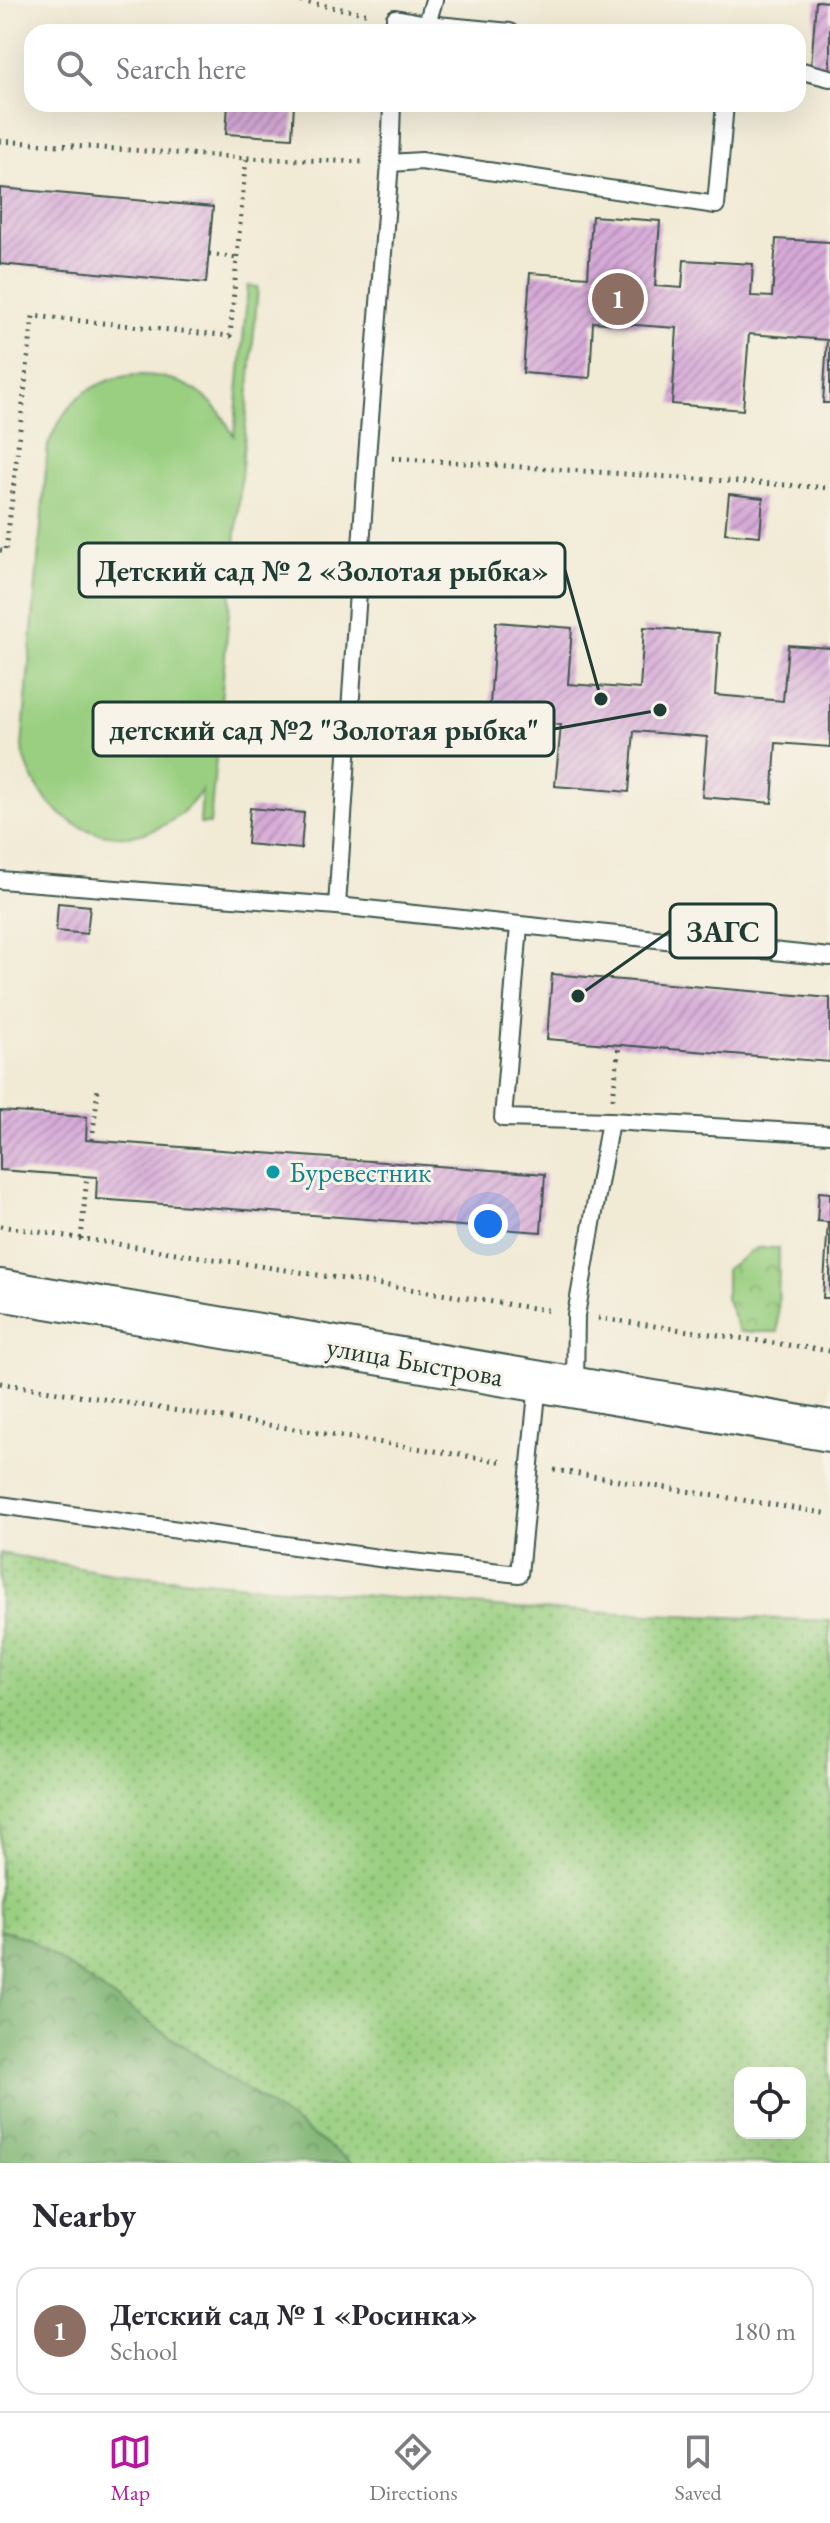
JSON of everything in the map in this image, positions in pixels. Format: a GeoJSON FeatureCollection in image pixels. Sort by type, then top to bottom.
{"type":"FeatureCollection","features":[{"type":"Feature","properties":{"kind":"street","name":"улица Быстрова"},"geometry":{"type":"LineString","coordinates":[[0,1290],[830,1431]]}},
{"type":"Feature","properties":{"kind":"lane"},"geometry":{"type":"LineString","coordinates":[[427,24],[434,0]]}},
{"type":"Feature","properties":{"kind":"lane"},"geometry":{"type":"LineString","coordinates":[[806,72],[830,78]]}},
{"type":"Feature","properties":{"kind":"lane"},"geometry":{"type":"LineString","coordinates":[[337,906],[392,112]]}},
{"type":"Feature","properties":{"kind":"lane"},"geometry":{"type":"LineString","coordinates":[[390,163],[421,161],[716,205],[724,112]]}},
{"type":"Feature","properties":{"kind":"lane"},"geometry":{"type":"LineString","coordinates":[[0,880],[337,906],[830,957]]}},
{"type":"Feature","properties":{"kind":"lane"},"geometry":{"type":"LineString","coordinates":[[519,926],[503,1118],[830,1134]]}},
{"type":"Feature","properties":{"kind":"lane"},"geometry":{"type":"LineString","coordinates":[[0,1505],[386,1559],[519,1574],[530,1466],[576,1315],[610,1121]]}},
{"type":"Feature","properties":{"kind":"path"},"geometry":{"type":"LineString","coordinates":[[293,0],[391,24]]}},
{"type":"Feature","properties":{"kind":"path"},"geometry":{"type":"LineString","coordinates":[[0,141],[246,158],[390,163]]}},
{"type":"Feature","properties":{"kind":"path"},"geometry":{"type":"LineString","coordinates":[[0,550],[6,551],[33,316],[230,336],[246,158]]}},
{"type":"Feature","properties":{"kind":"path"},"geometry":{"type":"LineString","coordinates":[[209,254],[237,258]]}},
{"type":"Feature","properties":{"kind":"path"},"geometry":{"type":"LineString","coordinates":[[367,457],[830,488]]}},
{"type":"Feature","properties":{"kind":"path"},"geometry":{"type":"LineString","coordinates":[[614,1091],[619,1045]]}},
{"type":"Feature","properties":{"kind":"path"},"geometry":{"type":"LineString","coordinates":[[92,1140],[98,1089]]}},
{"type":"Feature","properties":{"kind":"path"},"geometry":{"type":"LineString","coordinates":[[81,1239],[87,1176]]}},
{"type":"Feature","properties":{"kind":"path"},"geometry":{"type":"LineString","coordinates":[[0,1226],[830,1351]]}},
{"type":"Feature","properties":{"kind":"path"},"geometry":{"type":"LineString","coordinates":[[0,1383],[830,1514]]}},
{"type":"Feature","properties":{"kind":"green space"},"geometry":{"type":"Polygon","coordinates":[[[248,286],[258,287],[210,824],[200,824],[202,790],[179,815],[153,830],[126,836],[98,833],[73,823],[51,804],[33,779],[22,747],[48,445],[61,420],[78,398],[112,379],[131,376],[170,379],[188,386],[218,410],[234,436],[248,286]]]}},
{"type":"Feature","properties":{"kind":"green space"},"geometry":{"type":"Polygon","coordinates":[[[757,1248],[779,1248],[778,1332],[740,1332],[726,1298],[726,1269],[757,1248]]]}},
{"type":"Feature","properties":{"kind":"green space"},"geometry":{"type":"Polygon","coordinates":[[[0,1553],[112,1573],[517,1609],[830,1621],[830,2163],[353,2163],[27,1938],[0,1930],[0,1553]]]}},
{"type":"Feature","properties":{"kind":"green space"},"geometry":{"type":"Polygon","coordinates":[[[0,1930],[27,1938],[353,2163],[0,2163],[0,1930]]]}},
{"type":"Feature","properties":{"kind":"building"},"geometry":{"type":"Polygon","coordinates":[[[816,1],[830,2],[830,68],[811,67],[816,1]]]}},
{"type":"Feature","properties":{"kind":"building"},"geometry":{"type":"Polygon","coordinates":[[[227,112],[294,112],[292,138],[226,134],[227,112]]]}},
{"type":"Feature","properties":{"kind":"building"},"geometry":{"type":"Polygon","coordinates":[[[0,188],[213,207],[206,283],[0,264],[0,188]]]}},
{"type":"Feature","properties":{"kind":"building"},"geometry":{"type":"Polygon","coordinates":[[[592,216],[660,221],[655,286],[682,288],[684,260],[753,264],[751,296],[772,297],[776,239],[830,242],[830,403],[823,403],[827,340],[749,334],[743,410],[672,404],[677,328],[593,322],[590,378],[523,373],[530,273],[588,277],[592,216]]]}},
{"type":"Feature","properties":{"kind":"building"},"geometry":{"type":"Polygon","coordinates":[[[729,494],[763,498],[760,536],[725,533],[729,494]]]}},
{"type":"Feature","properties":{"kind":"building"},"geometry":{"type":"Polygon","coordinates":[[[496,622],[572,628],[568,684],[640,689],[644,627],[719,633],[715,695],[783,701],[788,645],[830,648],[830,747],[776,743],[772,803],[702,797],[707,737],[634,731],[629,792],[555,786],[561,725],[489,719],[496,622]]]}},
{"type":"Feature","properties":{"kind":"building"},"geometry":{"type":"Polygon","coordinates":[[[250,808],[304,813],[301,849],[247,844],[250,808]]]}},
{"type":"Feature","properties":{"kind":"building"},"geometry":{"type":"Polygon","coordinates":[[[58,903],[90,906],[87,934],[56,931],[58,903]]]}},
{"type":"Feature","properties":{"kind":"building"},"geometry":{"type":"Polygon","coordinates":[[[552,974],[830,998],[830,1062],[547,1039],[552,974]]]}},
{"type":"Feature","properties":{"kind":"building","name":"Буревестник"},"geometry":{"type":"Polygon","coordinates":[[[0,1111],[87,1117],[86,1140],[545,1174],[541,1232],[96,1199],[97,1177],[0,1170],[0,1111]]]}},
{"type":"Feature","properties":{"kind":"building"},"geometry":{"type":"Polygon","coordinates":[[[819,1192],[830,1193],[830,1298],[823,1298],[828,1222],[817,1221],[819,1192]]]}},
{"type":"Feature","properties":{"kind":"place","name":"Детский сад № 1 «Росинка»"},"geometry":{"type":"Point","coordinates":[618,299]}},
{"type":"Feature","properties":{"kind":"place","name":"Детский сад № 2 «Золотая рыбка»"},"geometry":{"type":"Point","coordinates":[601,699]}},
{"type":"Feature","properties":{"kind":"place","name":"детский сад №2 \"Золотая рыбка\""},"geometry":{"type":"Point","coordinates":[660,710]}},
{"type":"Feature","properties":{"kind":"place","name":"ЗАГС"},"geometry":{"type":"Point","coordinates":[578,996]}},
{"type":"Feature","properties":{"kind":"place","name":"Буревестник"},"geometry":{"type":"Point","coordinates":[273,1172]}}]}
